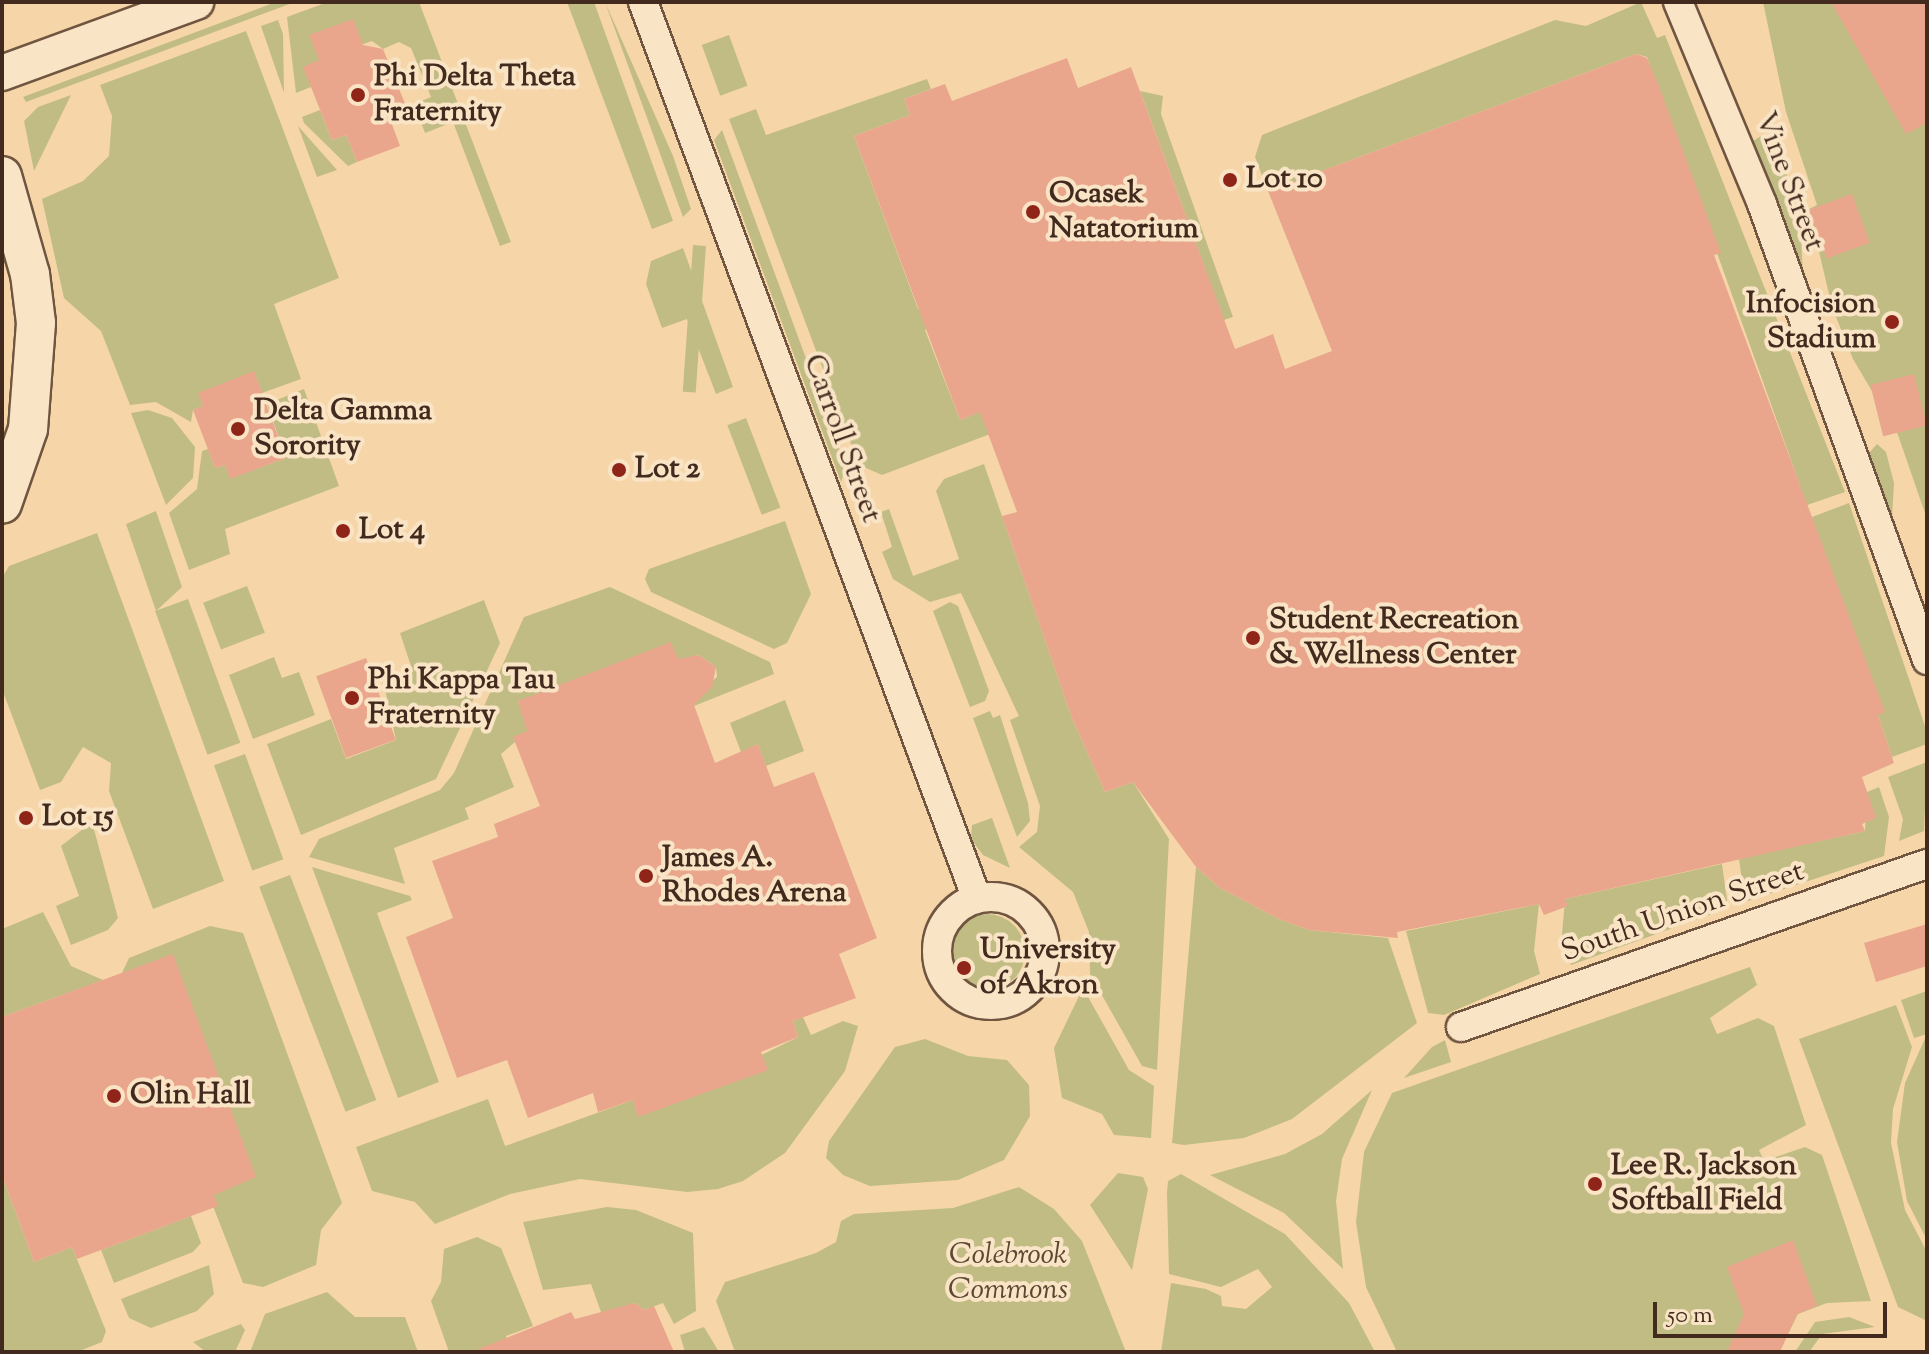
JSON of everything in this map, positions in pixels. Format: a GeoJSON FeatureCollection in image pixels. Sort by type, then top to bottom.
{"type":"FeatureCollection","features":[{"type":"Feature","properties":{"kind":"main road"},"geometry":{"type":"LineString","coordinates":[[2,176],[30,274],[36,323],[28,429],[2,504]]}},
{"type":"Feature","properties":{"kind":"street"},"geometry":{"type":"LineString","coordinates":[[2,73],[196,2]]}},
{"type":"Feature","properties":{"kind":"street","name":"Carroll Street"},"geometry":{"type":"LineString","coordinates":[[643,2],[977,899]]}},
{"type":"Feature","properties":{"kind":"street","name":"Vine Street"},"geometry":{"type":"LineString","coordinates":[[1678,2],[1762,204],[1927,660]]}},
{"type":"Feature","properties":{"kind":"street","name":"South Union Street"},"geometry":{"type":"LineString","coordinates":[[1461,1027],[1927,864]]}},
{"type":"Feature","properties":{"kind":"green space"},"geometry":{"type":"Polygon","coordinates":[[[276,2],[295,2],[26,102],[23,97],[276,2]]]}},
{"type":"Feature","properties":{"kind":"green space"},"geometry":{"type":"Polygon","coordinates":[[[328,2],[419,2],[511,242],[500,246],[453,122],[425,133],[414,104],[431,97],[411,48],[399,42],[383,49],[372,41],[319,60],[311,87],[296,93],[287,17],[328,2]]]}},
{"type":"Feature","properties":{"kind":"green space"},"geometry":{"type":"Polygon","coordinates":[[[567,2],[594,2],[673,221],[652,229],[567,2]]]}},
{"type":"Feature","properties":{"kind":"green space"},"geometry":{"type":"Polygon","coordinates":[[[605,2],[673,156],[691,209],[683,217],[605,2]]]}},
{"type":"Feature","properties":{"kind":"green space"},"geometry":{"type":"Polygon","coordinates":[[[1641,2],[1657,38],[1665,35],[1845,492],[1807,505],[1647,57],[1636,54],[1268,191],[1255,157],[1262,135],[1555,20],[1586,26],[1641,2]]]}},
{"type":"Feature","properties":{"kind":"green space","name":"Infocision Stadium"},"geometry":{"type":"Polygon","coordinates":[[[1763,2],[1927,2],[1927,519],[1898,435],[1853,359],[1832,307],[1809,209],[1817,205],[1786,112],[1763,2]]]}},
{"type":"Feature","properties":{"kind":"green space"},"geometry":{"type":"Polygon","coordinates":[[[278,20],[283,34],[284,93],[261,26],[278,20]]]}},
{"type":"Feature","properties":{"kind":"green space"},"geometry":{"type":"Polygon","coordinates":[[[246,31],[339,278],[274,304],[301,379],[262,393],[254,372],[199,393],[203,406],[193,410],[191,422],[156,402],[130,405],[101,331],[64,298],[42,199],[83,181],[109,156],[112,116],[100,85],[246,31]]]}},
{"type":"Feature","properties":{"kind":"green space"},"geometry":{"type":"Polygon","coordinates":[[[729,35],[747,86],[720,96],[702,45],[729,35]]]}},
{"type":"Feature","properties":{"kind":"green space"},"geometry":{"type":"Polygon","coordinates":[[[927,79],[931,89],[904,99],[910,115],[854,136],[918,309],[983,307],[925,330],[960,420],[997,405],[1006,428],[882,475],[859,465],[729,119],[756,109],[766,135],[927,79]]]}},
{"type":"Feature","properties":{"kind":"green space"},"geometry":{"type":"Polygon","coordinates":[[[1140,91],[1163,96],[1161,114],[1233,317],[1224,320],[1140,91]]]}},
{"type":"Feature","properties":{"kind":"green space"},"geometry":{"type":"Polygon","coordinates":[[[71,95],[34,171],[24,121],[38,107],[71,95]]]}},
{"type":"Feature","properties":{"kind":"green space"},"geometry":{"type":"Polygon","coordinates":[[[320,110],[332,140],[346,135],[357,162],[348,166],[304,123],[302,117],[320,110]]]}},
{"type":"Feature","properties":{"kind":"green space"},"geometry":{"type":"Polygon","coordinates":[[[298,126],[337,170],[317,177],[298,126]]]}},
{"type":"Feature","properties":{"kind":"green space"},"geometry":{"type":"Polygon","coordinates":[[[722,130],[846,467],[841,482],[714,140],[722,130]]]}},
{"type":"Feature","properties":{"kind":"green space"},"geometry":{"type":"Polygon","coordinates":[[[1761,136],[1782,162],[1800,208],[1803,280],[1750,143],[1761,136]]]}},
{"type":"Feature","properties":{"kind":"green space"},"geometry":{"type":"Polygon","coordinates":[[[693,245],[706,246],[696,393],[683,392],[693,245]]]}},
{"type":"Feature","properties":{"kind":"green space"},"geometry":{"type":"Polygon","coordinates":[[[683,248],[733,387],[716,394],[687,319],[662,328],[646,284],[651,261],[683,248]]]}},
{"type":"Feature","properties":{"kind":"green space"},"geometry":{"type":"Polygon","coordinates":[[[304,389],[339,486],[225,529],[230,554],[189,570],[169,513],[197,489],[202,451],[208,449],[215,468],[225,465],[231,478],[286,458],[267,404],[304,389]]]}},
{"type":"Feature","properties":{"kind":"green space"},"geometry":{"type":"Polygon","coordinates":[[[148,410],[172,418],[195,447],[193,478],[166,505],[131,413],[148,410]]]}},
{"type":"Feature","properties":{"kind":"green space"},"geometry":{"type":"Polygon","coordinates":[[[746,418],[780,508],[762,515],[727,425],[746,418]]]}},
{"type":"Feature","properties":{"kind":"green space"},"geometry":{"type":"Polygon","coordinates":[[[1877,444],[1886,452],[1894,483],[1892,517],[1869,453],[1877,444]]]}},
{"type":"Feature","properties":{"kind":"green space"},"geometry":{"type":"Polygon","coordinates":[[[984,464],[1072,718],[1105,792],[1133,782],[1169,839],[1157,1070],[1142,1066],[1090,974],[1089,932],[1073,892],[1019,847],[1037,832],[1040,806],[1010,720],[1019,716],[961,593],[930,602],[893,579],[882,552],[892,547],[881,512],[889,509],[913,576],[959,559],[936,491],[944,479],[984,464]]]}},
{"type":"Feature","properties":{"kind":"green space"},"geometry":{"type":"Polygon","coordinates":[[[1849,503],[1927,732],[1927,744],[1892,757],[1812,517],[1849,503]]]}},
{"type":"Feature","properties":{"kind":"green space"},"geometry":{"type":"Polygon","coordinates":[[[156,511],[182,587],[156,611],[126,524],[156,511]]]}},
{"type":"Feature","properties":{"kind":"green space"},"geometry":{"type":"Polygon","coordinates":[[[785,521],[811,594],[787,643],[774,649],[651,592],[645,579],[649,569],[785,521]]]}},
{"type":"Feature","properties":{"kind":"green space"},"geometry":{"type":"Polygon","coordinates":[[[97,533],[224,881],[153,909],[109,791],[111,763],[83,747],[61,782],[40,790],[2,689],[2,578],[9,566],[97,533]]]}},
{"type":"Feature","properties":{"kind":"green space"},"geometry":{"type":"Polygon","coordinates":[[[247,586],[265,633],[221,650],[203,603],[247,586]]]}},
{"type":"Feature","properties":{"kind":"green space"},"geometry":{"type":"Polygon","coordinates":[[[610,587],[770,662],[774,674],[694,706],[691,698],[717,677],[716,667],[699,655],[518,701],[528,731],[501,754],[514,787],[465,808],[469,819],[394,848],[405,884],[309,857],[319,839],[440,790],[454,773],[524,617],[610,587]]]}},
{"type":"Feature","properties":{"kind":"green space"},"geometry":{"type":"Polygon","coordinates":[[[188,599],[240,743],[207,755],[155,611],[188,599]]]}},
{"type":"Feature","properties":{"kind":"green space"},"geometry":{"type":"Polygon","coordinates":[[[484,600],[500,643],[436,779],[301,835],[267,744],[331,719],[346,759],[396,740],[384,685],[413,672],[400,633],[484,600]]]}},
{"type":"Feature","properties":{"kind":"green space"},"geometry":{"type":"Polygon","coordinates":[[[950,602],[958,606],[989,691],[985,701],[970,707],[933,611],[950,602]]]}},
{"type":"Feature","properties":{"kind":"green space"},"geometry":{"type":"Polygon","coordinates":[[[274,657],[282,678],[299,672],[315,715],[253,739],[229,675],[274,657]]]}},
{"type":"Feature","properties":{"kind":"green space"},"geometry":{"type":"Polygon","coordinates":[[[785,700],[804,751],[766,766],[758,744],[741,752],[730,723],[785,700]]]}},
{"type":"Feature","properties":{"kind":"green space"},"geometry":{"type":"Polygon","coordinates":[[[990,711],[993,718],[1000,715],[1028,803],[1030,821],[1017,837],[973,718],[990,711]]]}},
{"type":"Feature","properties":{"kind":"green space"},"geometry":{"type":"Polygon","coordinates":[[[245,754],[283,859],[252,871],[214,765],[245,754]]]}},
{"type":"Feature","properties":{"kind":"green space"},"geometry":{"type":"Polygon","coordinates":[[[1927,762],[1924,831],[1899,841],[1903,819],[1888,777],[1927,762]]]}},
{"type":"Feature","properties":{"kind":"green space"},"geometry":{"type":"Polygon","coordinates":[[[1879,787],[1889,817],[1884,856],[1745,902],[1739,859],[1865,831],[1867,792],[1879,787]]]}},
{"type":"Feature","properties":{"kind":"green space"},"geometry":{"type":"Polygon","coordinates":[[[992,818],[1010,868],[983,855],[971,839],[972,825],[992,818]]]}},
{"type":"Feature","properties":{"kind":"green space"},"geometry":{"type":"Polygon","coordinates":[[[92,822],[118,918],[108,930],[71,945],[56,906],[79,896],[61,846],[92,822]]]}},
{"type":"Feature","properties":{"kind":"green space"},"geometry":{"type":"Polygon","coordinates":[[[1722,864],[1728,908],[1571,965],[1562,934],[1565,899],[1722,864]]]}},
{"type":"Feature","properties":{"kind":"green space"},"geometry":{"type":"Polygon","coordinates":[[[312,867],[410,896],[412,900],[377,913],[439,1082],[398,1098],[312,867]]]}},
{"type":"Feature","properties":{"kind":"green space"},"geometry":{"type":"Polygon","coordinates":[[[1196,867],[1220,888],[1279,919],[1309,930],[1388,938],[1417,1023],[1292,1119],[1244,1138],[1184,1145],[1172,1143],[1196,867]]]}},
{"type":"Feature","properties":{"kind":"green space"},"geometry":{"type":"Polygon","coordinates":[[[290,875],[376,1100],[346,1112],[259,887],[290,875]]]}},
{"type":"Feature","properties":{"kind":"green space"},"geometry":{"type":"Polygon","coordinates":[[[1539,904],[1534,951],[1540,974],[1444,1015],[1428,1013],[1406,931],[1539,904]]]}},
{"type":"Feature","properties":{"kind":"green space"},"geometry":{"type":"Polygon","coordinates":[[[43,912],[71,966],[103,980],[2,1017],[2,929],[43,912]]]}},
{"type":"Feature","properties":{"kind":"green space"},"geometry":{"type":"Polygon","coordinates":[[[980,914],[994,914],[1008,920],[1019,931],[1025,952],[1022,967],[1014,979],[994,990],[980,990],[966,984],[955,973],[949,959],[949,945],[955,931],[966,920],[980,914]]]}},
{"type":"Feature","properties":{"kind":"green space"},"geometry":{"type":"Polygon","coordinates":[[[210,926],[243,933],[342,1203],[321,1230],[316,1265],[263,1287],[243,1283],[122,973],[129,958],[210,926]]]}},
{"type":"Feature","properties":{"kind":"green space","name":"Lee R. Jackson Softball Field"},"geometry":{"type":"Polygon","coordinates":[[[1750,967],[1757,985],[1710,1018],[1717,1034],[1758,1018],[1774,1026],[1806,1125],[1759,1150],[1764,1161],[1805,1147],[1822,1155],[1871,1301],[1827,1303],[1798,1314],[1779,1352],[1397,1352],[1366,1287],[1356,1222],[1364,1152],[1392,1093],[1750,967]]]}},
{"type":"Feature","properties":{"kind":"green space"},"geometry":{"type":"Polygon","coordinates":[[[1927,991],[1927,1034],[1914,1038],[1901,1000],[1927,991]]]}},
{"type":"Feature","properties":{"kind":"green space"},"geometry":{"type":"Polygon","coordinates":[[[1080,994],[1087,995],[1129,1070],[1154,1086],[1151,1138],[1114,1135],[1102,1114],[1062,1098],[1054,1048],[1080,994]]]}},
{"type":"Feature","properties":{"kind":"green space"},"geometry":{"type":"Polygon","coordinates":[[[1896,1005],[1912,1047],[1893,1109],[1891,1143],[1905,1210],[1927,1252],[1927,1321],[1898,1307],[1799,1039],[1896,1005]]]}},
{"type":"Feature","properties":{"kind":"green space"},"geometry":{"type":"Polygon","coordinates":[[[803,1017],[811,1035],[843,1021],[858,1026],[845,1071],[785,1153],[743,1181],[718,1189],[687,1192],[580,1179],[510,1194],[435,1224],[415,1202],[372,1191],[356,1147],[488,1099],[505,1146],[633,1100],[638,1116],[798,1037],[793,1021],[803,1017]]]}},
{"type":"Feature","properties":{"kind":"green space"},"geometry":{"type":"Polygon","coordinates":[[[1927,1034],[1927,1240],[1907,1201],[1897,1142],[1905,1083],[1927,1034]]]}},
{"type":"Feature","properties":{"kind":"green space"},"geometry":{"type":"Polygon","coordinates":[[[925,1039],[968,1056],[1007,1060],[1029,1085],[1030,1116],[1004,1160],[958,1180],[870,1186],[843,1175],[826,1158],[829,1141],[895,1047],[925,1039]]]}},
{"type":"Feature","properties":{"kind":"green space"},"geometry":{"type":"Polygon","coordinates":[[[1445,1040],[1451,1062],[1404,1078],[1432,1047],[1445,1040]]]}},
{"type":"Feature","properties":{"kind":"green space"},"geometry":{"type":"Polygon","coordinates":[[[1372,1090],[1342,1159],[1336,1201],[1343,1269],[1284,1213],[1210,1175],[1285,1154],[1322,1134],[1372,1090]]]}},
{"type":"Feature","properties":{"kind":"green space"},"geometry":{"type":"Polygon","coordinates":[[[1118,1173],[1143,1177],[1148,1189],[1132,1270],[1090,1205],[1118,1173]]]}},
{"type":"Feature","properties":{"kind":"green space"},"geometry":{"type":"Polygon","coordinates":[[[1181,1174],[1285,1234],[1349,1303],[1375,1352],[1161,1352],[1171,1283],[1206,1289],[1221,1296],[1222,1306],[1246,1309],[1272,1287],[1258,1269],[1221,1287],[1169,1274],[1168,1181],[1181,1174]]]}},
{"type":"Feature","properties":{"kind":"green space"},"geometry":{"type":"Polygon","coordinates":[[[2,1175],[34,1262],[72,1247],[106,1331],[102,1342],[77,1352],[2,1352],[2,1175]]]}},
{"type":"Feature","properties":{"kind":"green space","name":"Colebrook Commons"},"geometry":{"type":"Polygon","coordinates":[[[1019,1187],[1054,1209],[1082,1241],[1126,1352],[735,1352],[716,1301],[725,1282],[816,1253],[836,1242],[841,1221],[854,1214],[953,1208],[1019,1187]]]}},
{"type":"Feature","properties":{"kind":"green space"},"geometry":{"type":"Polygon","coordinates":[[[607,1207],[636,1210],[693,1233],[696,1311],[674,1324],[663,1303],[644,1310],[635,1303],[602,1315],[591,1284],[543,1290],[523,1222],[607,1207]]]}},
{"type":"Feature","properties":{"kind":"green space"},"geometry":{"type":"Polygon","coordinates":[[[191,1216],[201,1243],[193,1252],[114,1283],[101,1250],[191,1216]]]}},
{"type":"Feature","properties":{"kind":"green space"},"geometry":{"type":"Polygon","coordinates":[[[477,1237],[501,1248],[533,1326],[506,1336],[512,1352],[449,1352],[431,1301],[441,1282],[444,1249],[477,1237]]]}},
{"type":"Feature","properties":{"kind":"green space"},"geometry":{"type":"Polygon","coordinates":[[[209,1265],[214,1294],[197,1311],[151,1328],[129,1318],[121,1299],[209,1265]]]}},
{"type":"Feature","properties":{"kind":"green space"},"geometry":{"type":"Polygon","coordinates":[[[327,1292],[355,1317],[405,1317],[418,1352],[250,1352],[265,1314],[327,1292]]]}},
{"type":"Feature","properties":{"kind":"green space"},"geometry":{"type":"Polygon","coordinates":[[[1849,1317],[1875,1327],[1822,1334],[1810,1351],[1795,1352],[1815,1322],[1849,1317]]]}},
{"type":"Feature","properties":{"kind":"green space"},"geometry":{"type":"Polygon","coordinates":[[[241,1324],[245,1330],[235,1352],[206,1352],[193,1342],[241,1324]]]}},
{"type":"Feature","properties":{"kind":"green space"},"geometry":{"type":"Polygon","coordinates":[[[704,1327],[719,1352],[685,1352],[680,1335],[704,1327]]]}},
{"type":"Feature","properties":{"kind":"building"},"geometry":{"type":"Polygon","coordinates":[[[1831,2],[1927,2],[1927,123],[1906,134],[1831,2]]]}},
{"type":"Feature","properties":{"kind":"building","name":"Phi Delta Theta Fraternity"},"geometry":{"type":"Polygon","coordinates":[[[353,19],[363,45],[383,49],[408,111],[390,119],[400,146],[357,162],[346,135],[332,140],[303,67],[319,60],[309,35],[353,19]]]}},
{"type":"Feature","properties":{"kind":"building"},"geometry":{"type":"Polygon","coordinates":[[[1636,54],[1647,58],[1658,84],[1721,253],[1714,255],[1885,712],[1878,715],[1894,763],[1862,777],[1876,818],[1862,824],[1865,831],[1565,899],[1568,906],[1544,915],[1539,904],[1397,932],[1398,938],[1309,930],[1279,919],[1220,888],[1196,867],[1133,782],[1105,792],[1072,718],[1002,516],[1017,512],[980,412],[960,420],[854,136],[910,115],[904,99],[945,84],[952,101],[1067,58],[1078,88],[1131,67],[1235,349],[1273,334],[1285,369],[1332,351],[1268,191],[1636,54]]]}},
{"type":"Feature","properties":{"kind":"building"},"geometry":{"type":"Polygon","coordinates":[[[1852,194],[1870,243],[1827,259],[1809,210],[1852,194]]]}},
{"type":"Feature","properties":{"kind":"building","name":"Delta Gamma Sorority"},"geometry":{"type":"Polygon","coordinates":[[[254,371],[286,458],[230,479],[225,465],[215,468],[193,410],[203,406],[198,393],[254,371]]]}},
{"type":"Feature","properties":{"kind":"building"},"geometry":{"type":"Polygon","coordinates":[[[1914,374],[1927,425],[1883,436],[1870,385],[1914,374]]]}},
{"type":"Feature","properties":{"kind":"building","name":"James A. Rhodes Arena"},"geometry":{"type":"Polygon","coordinates":[[[671,642],[678,659],[699,655],[716,667],[712,687],[694,705],[715,763],[758,744],[774,787],[814,772],[877,938],[839,954],[856,998],[793,1021],[798,1037],[761,1052],[768,1070],[638,1117],[633,1100],[598,1112],[593,1093],[528,1118],[507,1060],[457,1078],[406,937],[453,918],[432,861],[498,837],[494,824],[540,806],[513,737],[527,731],[518,701],[671,642]]]}},
{"type":"Feature","properties":{"kind":"building","name":"Phi Kappa Tau Fraternity"},"geometry":{"type":"Polygon","coordinates":[[[366,658],[396,740],[346,758],[316,676],[366,658]]]}},
{"type":"Feature","properties":{"kind":"building"},"geometry":{"type":"Polygon","coordinates":[[[1927,924],[1927,966],[1876,982],[1864,943],[1927,924]]]}},
{"type":"Feature","properties":{"kind":"building","name":"Olin Hall"},"geometry":{"type":"Polygon","coordinates":[[[173,954],[256,1177],[214,1195],[218,1206],[77,1259],[72,1247],[34,1262],[2,1175],[2,1017],[173,954]]]}},
{"type":"Feature","properties":{"kind":"building"},"geometry":{"type":"Polygon","coordinates":[[[1793,1240],[1817,1306],[1797,1314],[1780,1352],[1727,1352],[1744,1314],[1727,1267],[1793,1240]]]}},
{"type":"Feature","properties":{"kind":"building"},"geometry":{"type":"Polygon","coordinates":[[[635,1303],[644,1310],[654,1306],[674,1352],[471,1352],[571,1312],[575,1319],[635,1303]]]}},
{"type":"Feature","properties":{"kind":"place","name":"Phi Delta Theta Fraternity"},"geometry":{"type":"Point","coordinates":[358,95]}},
{"type":"Feature","properties":{"kind":"place","name":"Lot 10"},"geometry":{"type":"Point","coordinates":[1230,180]}},
{"type":"Feature","properties":{"kind":"place","name":"Ocasek Natatorium"},"geometry":{"type":"Point","coordinates":[1033,212]}},
{"type":"Feature","properties":{"kind":"place","name":"Infocision Stadium"},"geometry":{"type":"Point","coordinates":[1892,322]}},
{"type":"Feature","properties":{"kind":"place","name":"Delta Gamma Sorority"},"geometry":{"type":"Point","coordinates":[238,429]}},
{"type":"Feature","properties":{"kind":"place","name":"Lot 2"},"geometry":{"type":"Point","coordinates":[619,470]}},
{"type":"Feature","properties":{"kind":"place","name":"Lot 4"},"geometry":{"type":"Point","coordinates":[343,531]}},
{"type":"Feature","properties":{"kind":"place","name":"Student Recreation & Wellness Center"},"geometry":{"type":"Point","coordinates":[1253,638]}},
{"type":"Feature","properties":{"kind":"place","name":"Phi Kappa Tau Fraternity"},"geometry":{"type":"Point","coordinates":[352,698]}},
{"type":"Feature","properties":{"kind":"place","name":"Lot 15"},"geometry":{"type":"Point","coordinates":[26,818]}},
{"type":"Feature","properties":{"kind":"place","name":"James A. Rhodes Arena"},"geometry":{"type":"Point","coordinates":[646,876]}},
{"type":"Feature","properties":{"kind":"place","name":"University of Akron"},"geometry":{"type":"Point","coordinates":[964,968]}},
{"type":"Feature","properties":{"kind":"place","name":"Olin Hall"},"geometry":{"type":"Point","coordinates":[114,1096]}},
{"type":"Feature","properties":{"kind":"place","name":"Lee R. Jackson Softball Field"},"geometry":{"type":"Point","coordinates":[1595,1184]}}]}
